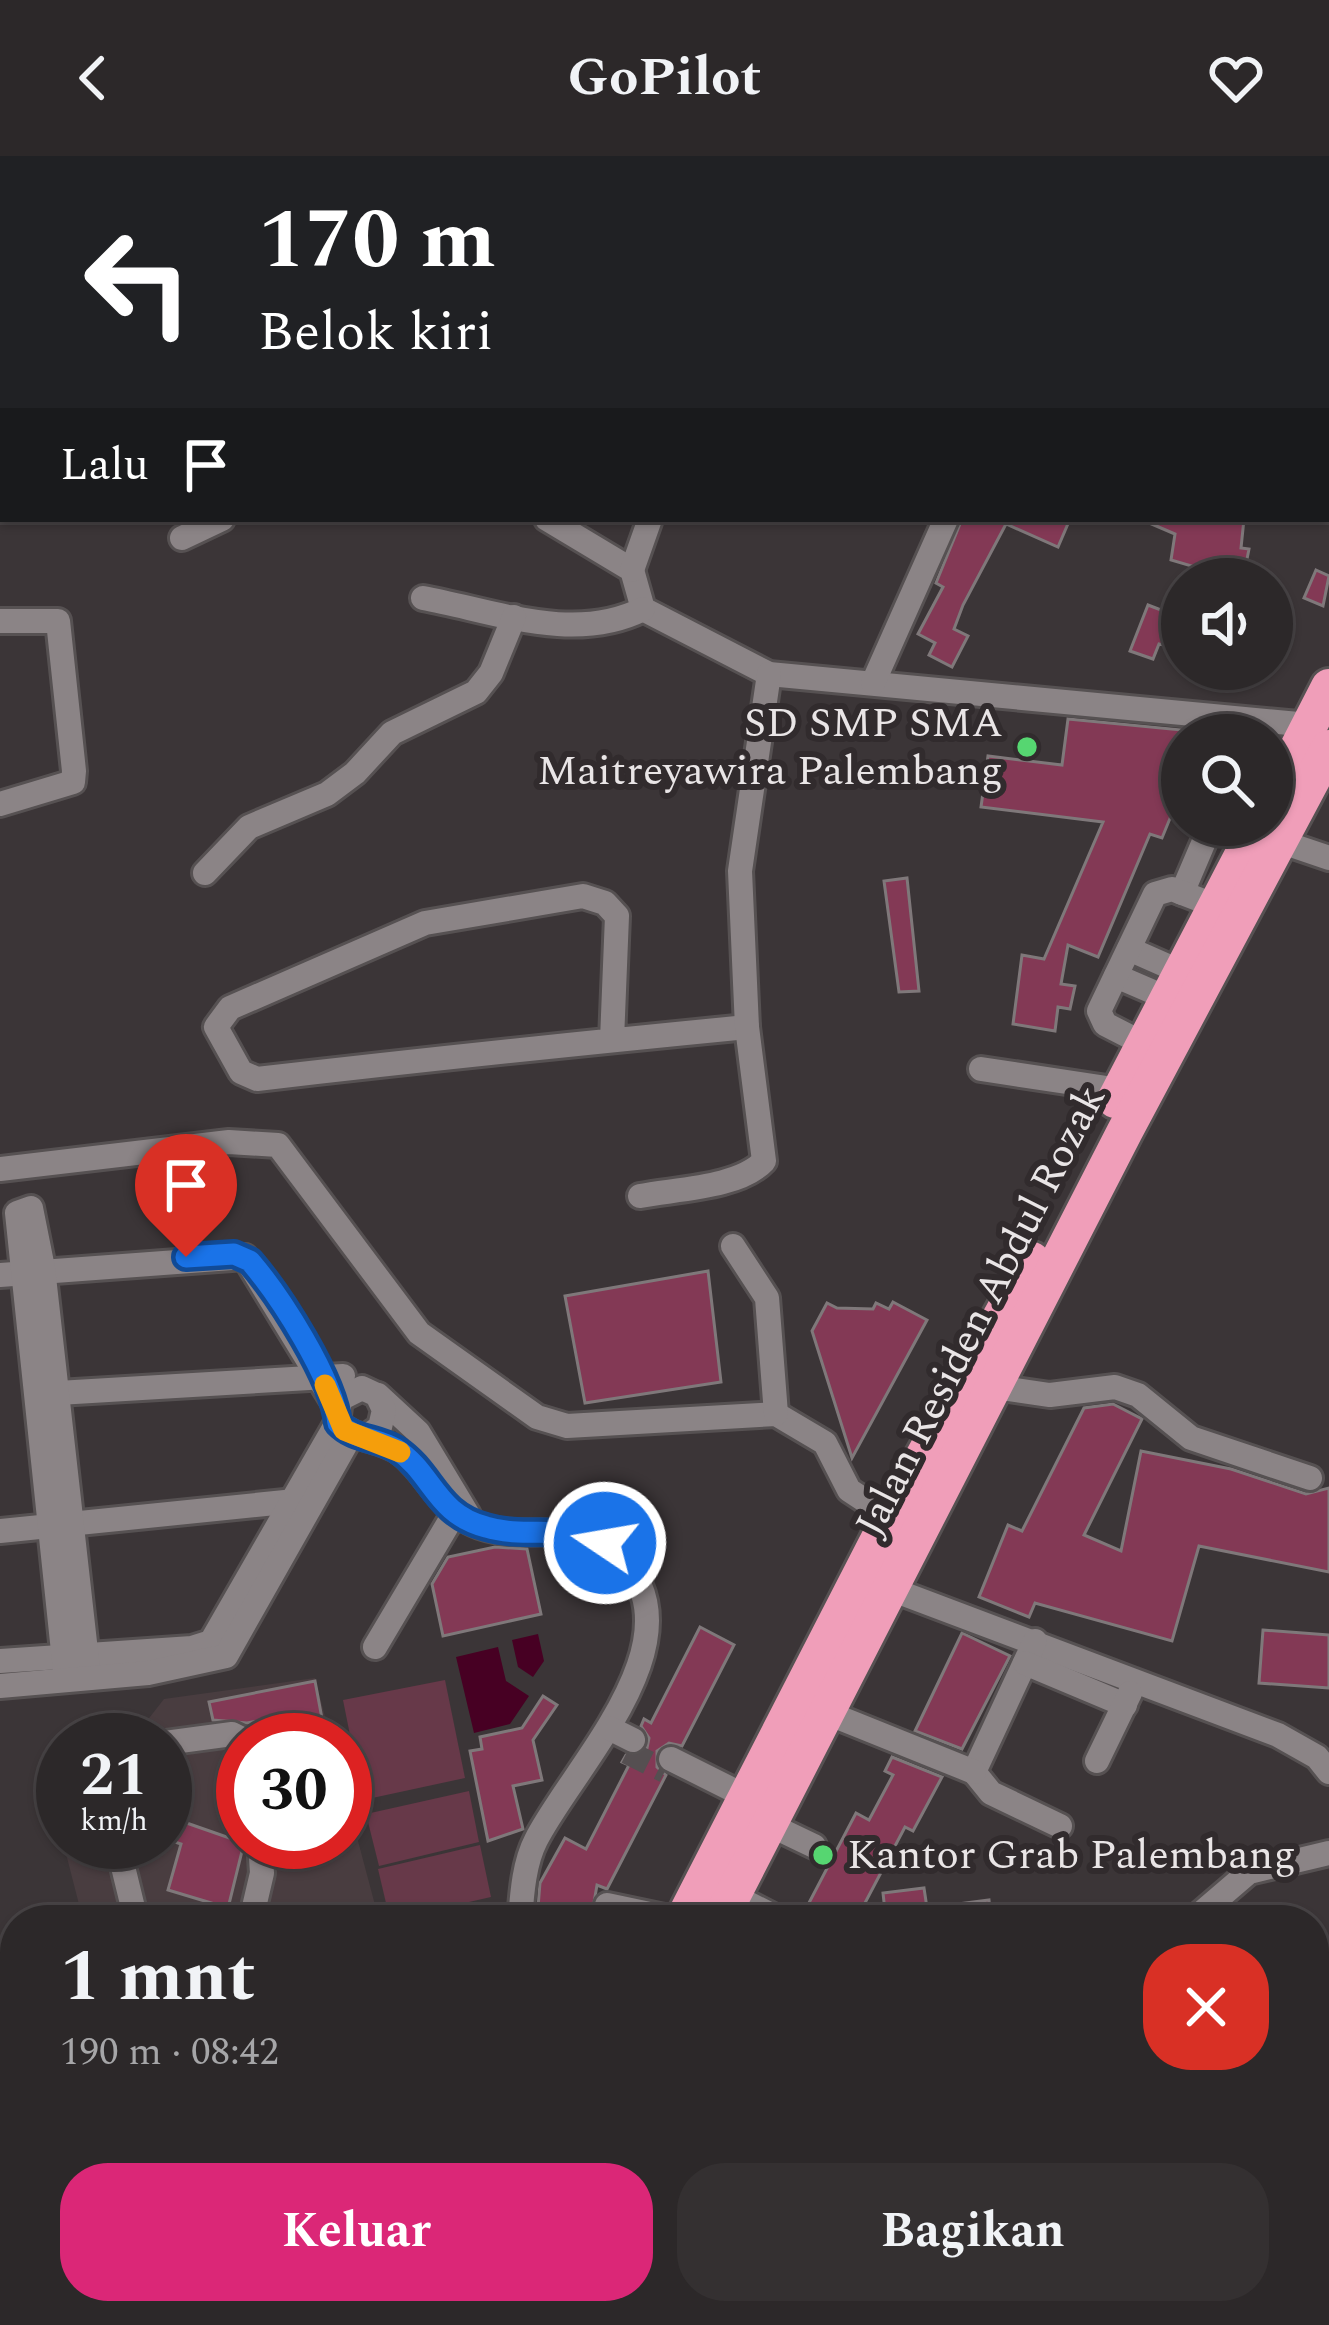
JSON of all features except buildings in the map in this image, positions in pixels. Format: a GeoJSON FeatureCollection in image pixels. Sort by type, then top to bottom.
{"type":"FeatureCollection","features":[{"type":"Feature","properties":{"kind":"highway","name":"Jalan Residen Abdul Rozak"},"geometry":{"type":"LineString","coordinates":[[1302,742],[1329,687]]}},
{"type":"Feature","properties":{"kind":"highway","name":"Jalan Residen Abdul Rozak"},"geometry":{"type":"LineString","coordinates":[[727,1905],[752,1810],[890,1517],[1174,985],[1199,900],[1244,846]]}},
{"type":"Feature","properties":{"kind":"highway","name":"Jalan Residen Abdul Rozak"},"geometry":{"type":"LineString","coordinates":[[690,1905],[825,1712],[995,1387],[1249,846]]}},
{"type":"Feature","properties":{"kind":"street"},"geometry":{"type":"LineString","coordinates":[[182,538],[216,522]]}},
{"type":"Feature","properties":{"kind":"street"},"geometry":{"type":"LineString","coordinates":[[552,522],[632,570]]}},
{"type":"Feature","properties":{"kind":"street"},"geometry":{"type":"LineString","coordinates":[[649,522],[632,570],[643,609],[769,674],[873,683],[1302,742]]}},
{"type":"Feature","properties":{"kind":"street"},"geometry":{"type":"LineString","coordinates":[[873,683],[945,522]]}},
{"type":"Feature","properties":{"kind":"street"},"geometry":{"type":"LineString","coordinates":[[423,598],[576,626],[613,621],[643,609]]}},
{"type":"Feature","properties":{"kind":"street"},"geometry":{"type":"LineString","coordinates":[[205,873],[249,827],[327,794],[355,773],[392,733],[476,692],[491,673],[514,617]]}},
{"type":"Feature","properties":{"kind":"street"},"geometry":{"type":"LineString","coordinates":[[0,621],[58,621],[74,771],[73,782],[63,789],[0,803]]}},
{"type":"Feature","properties":{"kind":"street"},"geometry":{"type":"LineString","coordinates":[[640,1196],[760,1167],[740,871],[769,674]]}},
{"type":"Feature","properties":{"kind":"street"},"geometry":{"type":"LineString","coordinates":[[1293,845],[1329,858]]}},
{"type":"Feature","properties":{"kind":"street"},"geometry":{"type":"LineString","coordinates":[[1142,1043],[1100,1018],[1155,894],[1166,888],[1199,900],[1208,846]]}},
{"type":"Feature","properties":{"kind":"street"},"geometry":{"type":"LineString","coordinates":[[612,1040],[617,916],[604,903],[583,896],[425,923],[230,1008],[216,1027],[241,1072],[257,1079],[429,1056],[612,1040],[747,1027]]}},
{"type":"Feature","properties":{"kind":"street"},"geometry":{"type":"LineString","coordinates":[[1129,949],[1174,985]]}},
{"type":"Feature","properties":{"kind":"street"},"geometry":{"type":"LineString","coordinates":[[1116,976],[1174,985]]}},
{"type":"Feature","properties":{"kind":"street"},"geometry":{"type":"LineString","coordinates":[[980,1069],[1120,1090]]}},
{"type":"Feature","properties":{"kind":"street"},"geometry":{"type":"LineString","coordinates":[[0,1169],[229,1142],[278,1144],[419,1334],[537,1418],[567,1426],[776,1414],[825,1443],[850,1490],[890,1517]]}},
{"type":"Feature","properties":{"kind":"street"},"geometry":{"type":"LineString","coordinates":[[733,1246],[767,1298],[776,1414]]}},
{"type":"Feature","properties":{"kind":"street"},"geometry":{"type":"LineString","coordinates":[[22,1272],[245,1257],[343,1379],[383,1419],[348,1425],[296,1502],[257,1584]]}},
{"type":"Feature","properties":{"kind":"street"},"geometry":{"type":"LineString","coordinates":[[22,1272],[58,1393],[60,1528]]}},
{"type":"Feature","properties":{"kind":"street"},"geometry":{"type":"LineString","coordinates":[[22,1272],[76,1667]]}},
{"type":"Feature","properties":{"kind":"street"},"geometry":{"type":"LineString","coordinates":[[0,1686],[76,1667],[216,1651],[348,1425],[343,1379]]}},
{"type":"Feature","properties":{"kind":"street"},"geometry":{"type":"LineString","coordinates":[[58,1393],[343,1379],[418,1432],[462,1513]]}},
{"type":"Feature","properties":{"kind":"street"},"geometry":{"type":"LineString","coordinates":[[995,1387],[1051,1395],[1115,1387],[1138,1395],[1191,1438],[1310,1478]]}},
{"type":"Feature","properties":{"kind":"street"},"geometry":{"type":"LineString","coordinates":[[348,1425],[407,1458],[462,1513],[502,1531],[588,1535],[625,1562],[646,1619],[634,1684],[535,1841],[523,1905]]}},
{"type":"Feature","properties":{"kind":"street"},"geometry":{"type":"LineString","coordinates":[[0,1531],[296,1502]]}},
{"type":"Feature","properties":{"kind":"street"},"geometry":{"type":"LineString","coordinates":[[375,1647],[462,1513]]}},
{"type":"Feature","properties":{"kind":"street"},"geometry":{"type":"LineString","coordinates":[[888,1588],[1029,1654],[1278,1735],[1317,1757],[1329,1772]]}},
{"type":"Feature","properties":{"kind":"street"},"geometry":{"type":"LineString","coordinates":[[974,1772],[1029,1654]]}},
{"type":"Feature","properties":{"kind":"street"},"geometry":{"type":"LineString","coordinates":[[0,1661],[76,1667]]}},
{"type":"Feature","properties":{"kind":"street"},"geometry":{"type":"LineString","coordinates":[[1097,1761],[1132,1691]]}},
{"type":"Feature","properties":{"kind":"street"},"geometry":{"type":"LineString","coordinates":[[825,1712],[974,1772],[991,1793],[1060,1826]]}},
{"type":"Feature","properties":{"kind":"street"},"geometry":{"type":"LineString","coordinates":[[605,1734],[630,1746]]}},
{"type":"Feature","properties":{"kind":"street"},"geometry":{"type":"LineString","coordinates":[[668,1765],[814,1846]]}},
{"type":"Feature","properties":{"kind":"street"},"geometry":{"type":"LineString","coordinates":[[1210,1905],[1249,1872],[1329,1853]]}},
{"type":"Feature","properties":{"kind":"street"},"geometry":{"type":"LineString","coordinates":[[124,1869],[132,1905]]}},
{"type":"Feature","properties":{"kind":"street"},"geometry":{"type":"LineString","coordinates":[[255,1905],[262,1869]]}},
{"type":"Feature","properties":{"kind":"street"},"geometry":{"type":"LineString","coordinates":[[608,1904],[612,1905]]}},
{"type":"Feature","properties":{"kind":"shaded area"},"geometry":{"type":"Polygon","coordinates":[[[538,1634],[544,1661],[533,1677],[518,1667],[512,1640],[538,1634]]]}},
{"type":"Feature","properties":{"kind":"shaded area"},"geometry":{"type":"Polygon","coordinates":[[[498,1647],[506,1681],[529,1696],[510,1724],[474,1733],[456,1657],[498,1647]]]}},
{"type":"Feature","properties":{"kind":"shaded area"},"geometry":{"type":"Polygon","coordinates":[[[315,1678],[324,1713],[216,1713],[216,1869],[365,1869],[375,1905],[79,1905],[70,1869],[192,1869],[192,1713],[153,1713],[164,1699],[315,1678]]]}},
{"type":"Feature","properties":{"kind":"shaded area"},"geometry":{"type":"Polygon","coordinates":[[[445,1680],[465,1778],[372,1798],[372,1713],[346,1713],[343,1700],[445,1680]]]}},
{"type":"Feature","properties":{"kind":"shaded area"},"geometry":{"type":"Polygon","coordinates":[[[469,1791],[479,1842],[379,1866],[372,1813],[469,1791]]]}},
{"type":"Feature","properties":{"kind":"shaded area"},"geometry":{"type":"Polygon","coordinates":[[[480,1845],[491,1897],[456,1905],[386,1905],[378,1869],[480,1845]]]}},
{"type":"Feature","properties":{"kind":"tunnel"},"geometry":{"type":"LineString","coordinates":[[627,1752],[665,1771]]}},
{"type":"Feature","properties":{"kind":"slow traffic"},"geometry":{"type":"LineString","coordinates":[[325,1385],[344,1430],[400,1452]]}},
{"type":"Feature","properties":{"kind":"place","name":"SD SMP SMA Maitreyawira Palembang"},"geometry":{"type":"Point","coordinates":[1027,747]}},
{"type":"Feature","properties":{"kind":"place","name":"Kantor Grab Palembang"},"geometry":{"type":"Point","coordinates":[823,1855]}},
{"type":"Feature","properties":{"kind":"route"},"geometry":{"type":"LineString","coordinates":[[186,1257],[234,1254],[255,1265],[311,1358],[336,1406],[338,1423],[352,1435],[367,1436],[400,1452],[453,1514],[502,1531],[568,1531],[605,1543]]}}]}
